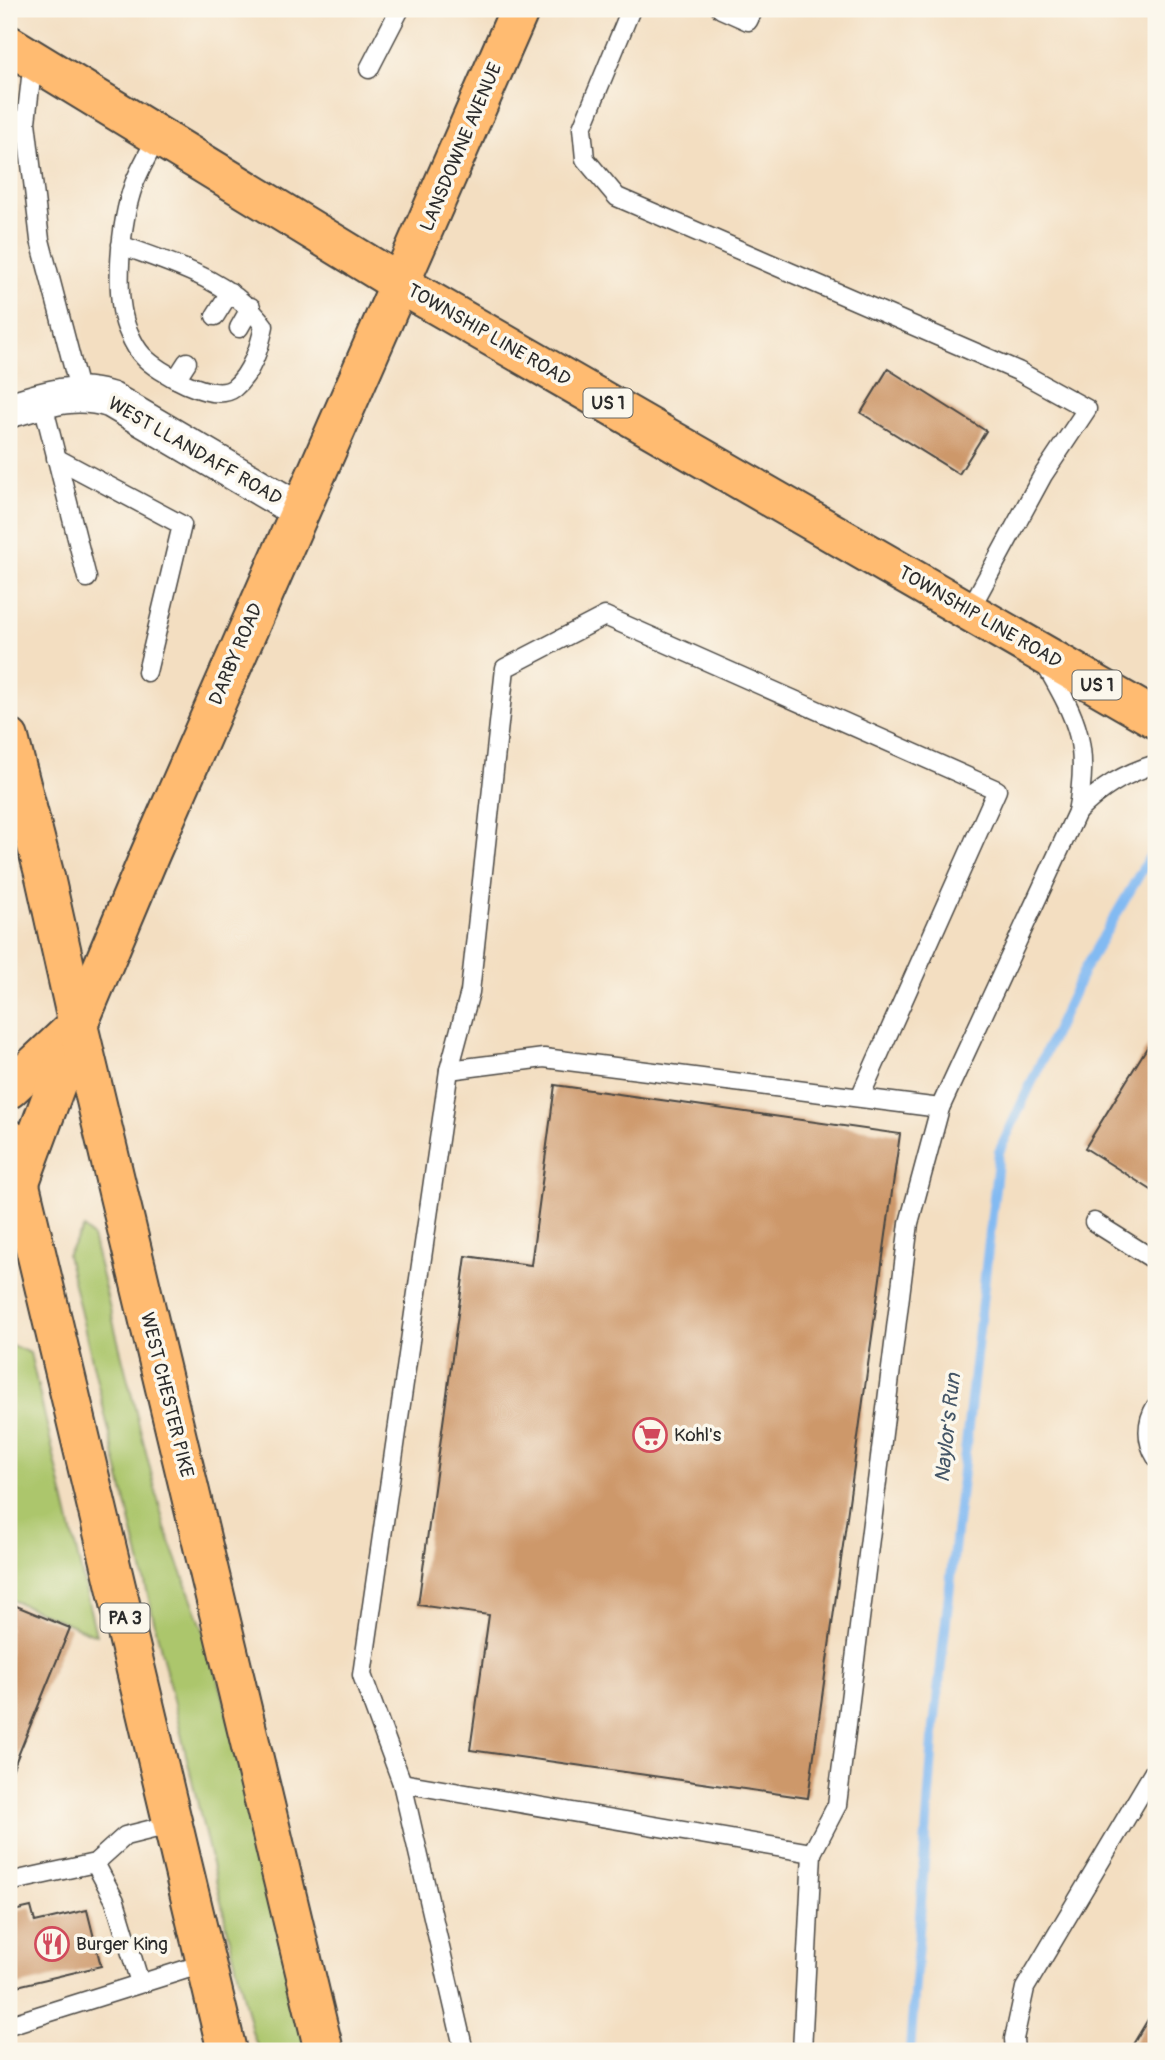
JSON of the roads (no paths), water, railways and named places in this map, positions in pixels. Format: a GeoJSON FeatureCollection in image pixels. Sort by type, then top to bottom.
{"type":"FeatureCollection","features":[{"type":"Feature","properties":{"kind":"main road","name":"LANSDOWNE AVENUE"},"geometry":{"type":"LineString","coordinates":[[402,285],[520,9]]}},
{"type":"Feature","properties":{"kind":"main road","name":"TOWNSHIP LINE ROAD"},"geometry":{"type":"LineString","coordinates":[[17,55],[158,136],[402,285],[1156,719]]}},
{"type":"Feature","properties":{"kind":"main road","name":"DARBY ROAD"},"geometry":{"type":"LineString","coordinates":[[14,1198],[78,1025],[298,510],[402,285]]}},
{"type":"Feature","properties":{"kind":"main road","name":"WEST CHESTER PIKE"},"geometry":{"type":"LineString","coordinates":[[9,738],[14,780],[45,877],[78,1025],[324,2051]]}},
{"type":"Feature","properties":{"kind":"main road","name":"DARBY ROAD"},"geometry":{"type":"LineString","coordinates":[[9,1089],[78,1025]]}},
{"type":"Feature","properties":{"kind":"main road","name":"PA 3"},"geometry":{"type":"LineString","coordinates":[[9,1139],[14,1198],[173,1824],[227,2051]]}},
{"type":"Feature","properties":{"kind":"street","name":"WEST LLANDAFF ROAD"},"geometry":{"type":"LineString","coordinates":[[9,410],[80,393],[111,400],[298,510]]}},
{"type":"Feature","properties":{"kind":"lane"},"geometry":{"type":"LineString","coordinates":[[369,69],[400,9]]}},
{"type":"Feature","properties":{"kind":"lane"},"geometry":{"type":"LineString","coordinates":[[631,9],[582,128],[585,159],[617,197],[1018,371],[1087,409],[1043,475],[969,611]]}},
{"type":"Feature","properties":{"kind":"lane"},"geometry":{"type":"LineString","coordinates":[[721,9],[748,21],[754,9]]}},
{"type":"Feature","properties":{"kind":"lane"},"geometry":{"type":"LineString","coordinates":[[17,55],[40,240],[80,393]]}},
{"type":"Feature","properties":{"kind":"lane"},"geometry":{"type":"LineString","coordinates":[[121,245],[193,272],[251,307],[264,326],[260,349],[233,388],[219,393],[207,382],[185,385],[143,356],[127,331],[121,298],[121,245],[134,183],[158,136]]}},
{"type":"Feature","properties":{"kind":"lane"},"geometry":{"type":"LineString","coordinates":[[215,316],[229,292]]}},
{"type":"Feature","properties":{"kind":"lane"},"geometry":{"type":"LineString","coordinates":[[239,328],[251,307]]}},
{"type":"Feature","properties":{"kind":"lane"},"geometry":{"type":"LineString","coordinates":[[176,379],[187,362]]}},
{"type":"Feature","properties":{"kind":"lane"},"geometry":{"type":"LineString","coordinates":[[42,400],[87,578]]}},
{"type":"Feature","properties":{"kind":"lane"},"geometry":{"type":"LineString","coordinates":[[56,458],[182,525],[147,672]]}},
{"type":"Feature","properties":{"kind":"lane"},"geometry":{"type":"LineString","coordinates":[[464,2051],[402,1783],[362,1675],[449,1070],[470,992],[505,668],[605,616],[997,790],[860,1097]]}},
{"type":"Feature","properties":{"kind":"lane"},"geometry":{"type":"LineString","coordinates":[[802,2051],[812,1853],[837,1805],[909,1223],[940,1108],[1077,812],[1084,772],[1079,733],[1063,696],[1037,650]]}},
{"type":"Feature","properties":{"kind":"lane"},"geometry":{"type":"LineString","coordinates":[[1077,812],[1101,788],[1129,772],[1156,764]]}},
{"type":"Feature","properties":{"kind":"lane"},"geometry":{"type":"LineString","coordinates":[[449,1070],[544,1058],[940,1108]]}},
{"type":"Feature","properties":{"kind":"lane"},"geometry":{"type":"LineString","coordinates":[[1094,1222],[1156,1261]]}},
{"type":"Feature","properties":{"kind":"lane"},"geometry":{"type":"LineString","coordinates":[[1156,1406],[1151,1415],[1148,1436],[1156,1457]]}},
{"type":"Feature","properties":{"kind":"lane"},"geometry":{"type":"LineString","coordinates":[[1015,2051],[1014,2039],[1025,1987],[1156,1769]]}},
{"type":"Feature","properties":{"kind":"lane"},"geometry":{"type":"LineString","coordinates":[[402,1783],[812,1853]]}},
{"type":"Feature","properties":{"kind":"lane"},"geometry":{"type":"LineString","coordinates":[[9,1882],[95,1863],[125,1836],[173,1824]]}},
{"type":"Feature","properties":{"kind":"lane"},"geometry":{"type":"LineString","coordinates":[[95,1863],[115,1901],[140,1983]]}},
{"type":"Feature","properties":{"kind":"lane"},"geometry":{"type":"LineString","coordinates":[[9,2025],[206,1963]]}},
{"type":"Feature","properties":{"kind":"waterway","name":"Naylor's Run"},"geometry":{"type":"LineString","coordinates":[[910,2051],[934,1727],[999,1152],[1085,968],[1156,846]]}},
{"type":"Feature","properties":{"kind":"place","name":"Kohl's"},"geometry":{"type":"Point","coordinates":[650,1435]}},
{"type":"Feature","properties":{"kind":"place","name":"Burger King"},"geometry":{"type":"Point","coordinates":[52,1944]}}]}
